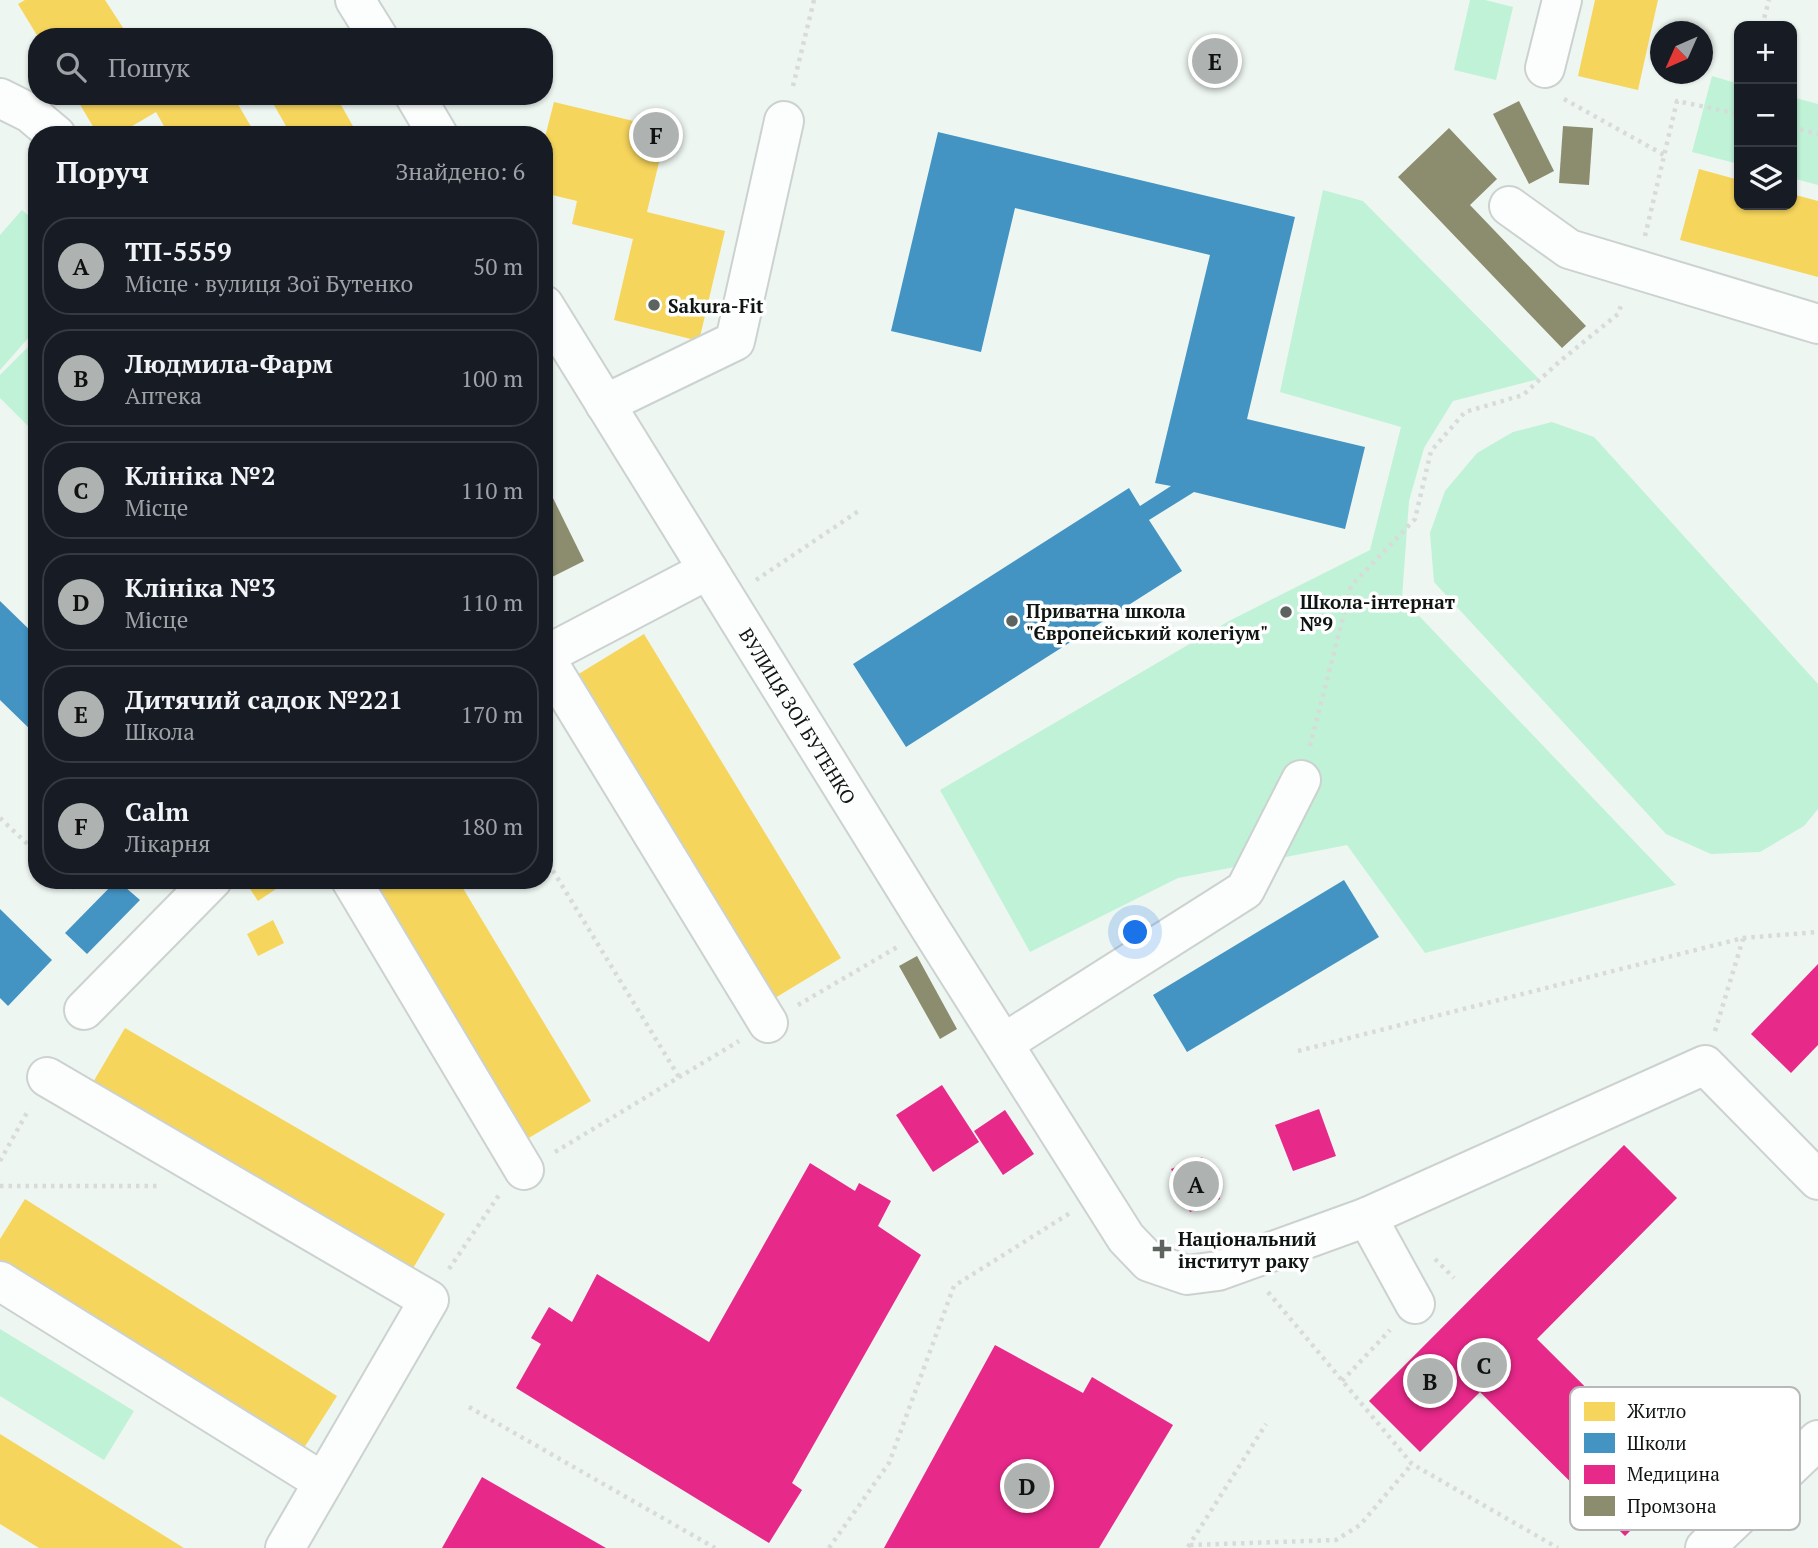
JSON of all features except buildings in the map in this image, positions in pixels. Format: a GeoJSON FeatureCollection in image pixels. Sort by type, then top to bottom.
{"type":"FeatureCollection","features":[{"type":"Feature","properties":{"kind":"street"},"geometry":{"type":"LineString","coordinates":[[355,0],[372,28]]}},
{"type":"Feature","properties":{"kind":"street"},"geometry":{"type":"LineString","coordinates":[[1545,68],[1562,0]]}},
{"type":"Feature","properties":{"kind":"street"},"geometry":{"type":"LineString","coordinates":[[0,98],[30,113],[45,126]]}},
{"type":"Feature","properties":{"kind":"street"},"geometry":{"type":"LineString","coordinates":[[421,105],[433,126]]}},
{"type":"Feature","properties":{"kind":"street"},"geometry":{"type":"LineString","coordinates":[[606,404],[734,341],[784,121]]}},
{"type":"Feature","properties":{"kind":"street"},"geometry":{"type":"LineString","coordinates":[[1509,206],[1569,250],[1818,324]]}},
{"type":"Feature","properties":{"kind":"street","name":"ВУЛИЦЯ ЗОЇ БУТЕНКО"},"geometry":{"type":"LineString","coordinates":[[553,319],[930,928],[1126,1238],[1149,1262],[1187,1275],[1218,1271],[1367,1217],[1705,1065]]}},
{"type":"Feature","properties":{"kind":"street"},"geometry":{"type":"LineString","coordinates":[[553,651],[708,570]]}},
{"type":"Feature","properties":{"kind":"street"},"geometry":{"type":"LineString","coordinates":[[553,671],[768,1023]]}},
{"type":"Feature","properties":{"kind":"street"},"geometry":{"type":"LineString","coordinates":[[1004,1043],[1245,890],[1301,780]]}},
{"type":"Feature","properties":{"kind":"street"},"geometry":{"type":"LineString","coordinates":[[84,1010],[203,889]]}},
{"type":"Feature","properties":{"kind":"street"},"geometry":{"type":"LineString","coordinates":[[356,889],[524,1170]]}},
{"type":"Feature","properties":{"kind":"street"},"geometry":{"type":"LineString","coordinates":[[1705,1065],[1818,1180]]}},
{"type":"Feature","properties":{"kind":"street"},"geometry":{"type":"LineString","coordinates":[[47,1077],[429,1300],[285,1548]]}},
{"type":"Feature","properties":{"kind":"street"},"geometry":{"type":"LineString","coordinates":[[1367,1217],[1415,1304]]}},
{"type":"Feature","properties":{"kind":"street"},"geometry":{"type":"LineString","coordinates":[[0,1281],[323,1482]]}},
{"type":"Feature","properties":{"kind":"street"},"geometry":{"type":"LineString","coordinates":[[1800,1457],[1818,1440]]}},
{"type":"Feature","properties":{"kind":"street"},"geometry":{"type":"LineString","coordinates":[[1705,1548],[1724,1530]]}},
{"type":"Feature","properties":{"kind":"path"},"geometry":{"type":"LineString","coordinates":[[784,121],[814,0]]}},
{"type":"Feature","properties":{"kind":"path"},"geometry":{"type":"LineString","coordinates":[[1763,21],[1769,0]]}},
{"type":"Feature","properties":{"kind":"path"},"geometry":{"type":"LineString","coordinates":[[1545,68],[1557,95],[1664,155]]}},
{"type":"Feature","properties":{"kind":"path"},"geometry":{"type":"LineString","coordinates":[[1301,780],[1351,586],[1415,519],[1432,452],[1465,412],[1523,395],[1618,314],[1637,270],[1677,101],[1734,113]]}},
{"type":"Feature","properties":{"kind":"path"},"geometry":{"type":"LineString","coordinates":[[1797,128],[1818,134]]}},
{"type":"Feature","properties":{"kind":"path"},"geometry":{"type":"LineString","coordinates":[[756,580],[860,510]]}},
{"type":"Feature","properties":{"kind":"path"},"geometry":{"type":"LineString","coordinates":[[0,818],[28,844]]}},
{"type":"Feature","properties":{"kind":"path"},"geometry":{"type":"LineString","coordinates":[[553,871],[679,1077]]}},
{"type":"Feature","properties":{"kind":"path"},"geometry":{"type":"LineString","coordinates":[[1298,1051],[1743,938],[1818,932]]}},
{"type":"Feature","properties":{"kind":"path"},"geometry":{"type":"LineString","coordinates":[[1705,1065],[1743,938]]}},
{"type":"Feature","properties":{"kind":"path"},"geometry":{"type":"LineString","coordinates":[[524,1170],[872,961]]}},
{"type":"Feature","properties":{"kind":"path"},"geometry":{"type":"LineString","coordinates":[[0,1161],[47,1077]]}},
{"type":"Feature","properties":{"kind":"path"},"geometry":{"type":"LineString","coordinates":[[0,1186],[165,1186]]}},
{"type":"Feature","properties":{"kind":"path"},"geometry":{"type":"LineString","coordinates":[[829,1548],[888,1463],[954,1286],[1099,1195]]}},
{"type":"Feature","properties":{"kind":"path"},"geometry":{"type":"LineString","coordinates":[[446,1273],[487,1210]]}},
{"type":"Feature","properties":{"kind":"path"},"geometry":{"type":"LineString","coordinates":[[1243,1261],[1412,1464],[1558,1548]]}},
{"type":"Feature","properties":{"kind":"path"},"geometry":{"type":"LineString","coordinates":[[1342,1381],[1415,1304]]}},
{"type":"Feature","properties":{"kind":"path"},"geometry":{"type":"LineString","coordinates":[[469,1407],[715,1548]]}},
{"type":"Feature","properties":{"kind":"path"},"geometry":{"type":"LineString","coordinates":[[1189,1547],[1266,1424]]}},
{"type":"Feature","properties":{"kind":"path"},"geometry":{"type":"LineString","coordinates":[[1189,1547],[1336,1540],[1360,1525],[1412,1464]]}},
{"type":"Feature","properties":{"kind":"green space"},"geometry":{"type":"Polygon","coordinates":[[[1470,0],[1485,0],[1513,7],[1496,80],[1454,70],[1470,0]]]}},
{"type":"Feature","properties":{"kind":"green space"},"geometry":{"type":"Polygon","coordinates":[[[1713,76],[1734,83],[1734,163],[1692,152],[1713,76]]]}},
{"type":"Feature","properties":{"kind":"green space"},"geometry":{"type":"Polygon","coordinates":[[[1797,98],[1818,104],[1818,185],[1797,179],[1797,98]]]}},
{"type":"Feature","properties":{"kind":"green space"},"geometry":{"type":"Polygon","coordinates":[[[1323,190],[1363,201],[1539,379],[1453,401],[1424,448],[1409,501],[1402,598],[1676,885],[1425,953],[1347,845],[1178,878],[1030,952],[940,790],[1229,621],[1370,550],[1401,427],[1280,392],[1323,190]]]}},
{"type":"Feature","properties":{"kind":"green space"},"geometry":{"type":"Polygon","coordinates":[[[22,210],[28,215],[28,338],[0,370],[0,235],[22,210]]]}},
{"type":"Feature","properties":{"kind":"green space"},"geometry":{"type":"Polygon","coordinates":[[[28,347],[28,426],[0,398],[0,375],[28,347]]]}},
{"type":"Feature","properties":{"kind":"green space"},"geometry":{"type":"Polygon","coordinates":[[[1552,422],[1594,437],[1818,684],[1818,809],[1804,826],[1760,852],[1711,854],[1666,834],[1434,582],[1430,533],[1445,491],[1477,453],[1513,432],[1552,422]]]}},
{"type":"Feature","properties":{"kind":"green space"},"geometry":{"type":"Polygon","coordinates":[[[0,1329],[134,1411],[104,1460],[0,1396],[0,1329]]]}},
{"type":"Feature","properties":{"kind":"place","name":"Дитячий садок №221"},"geometry":{"type":"Point","coordinates":[1215,61]}},
{"type":"Feature","properties":{"kind":"place","name":"Calm"},"geometry":{"type":"Point","coordinates":[656,135]}},
{"type":"Feature","properties":{"kind":"place","name":"Sakura-Fit"},"geometry":{"type":"Point","coordinates":[654,305]}},
{"type":"Feature","properties":{"kind":"place","name":"Школа-інтернат №9"},"geometry":{"type":"Point","coordinates":[1286,612]}},
{"type":"Feature","properties":{"kind":"place","name":"Приватна школа \"Європейський колегіум\""},"geometry":{"type":"Point","coordinates":[1012,621]}},
{"type":"Feature","properties":{"kind":"place","name":"ТП-5559"},"geometry":{"type":"Point","coordinates":[1196,1184]}},
{"type":"Feature","properties":{"kind":"place","name":"Національний інститут раку"},"geometry":{"type":"Point","coordinates":[1162,1249]}},
{"type":"Feature","properties":{"kind":"place","name":"Клініка №2"},"geometry":{"type":"Point","coordinates":[1484,1365]}},
{"type":"Feature","properties":{"kind":"place","name":"Людмила-Фарм"},"geometry":{"type":"Point","coordinates":[1430,1381]}},
{"type":"Feature","properties":{"kind":"place","name":"Клініка №3"},"geometry":{"type":"Point","coordinates":[1027,1486]}}]}
